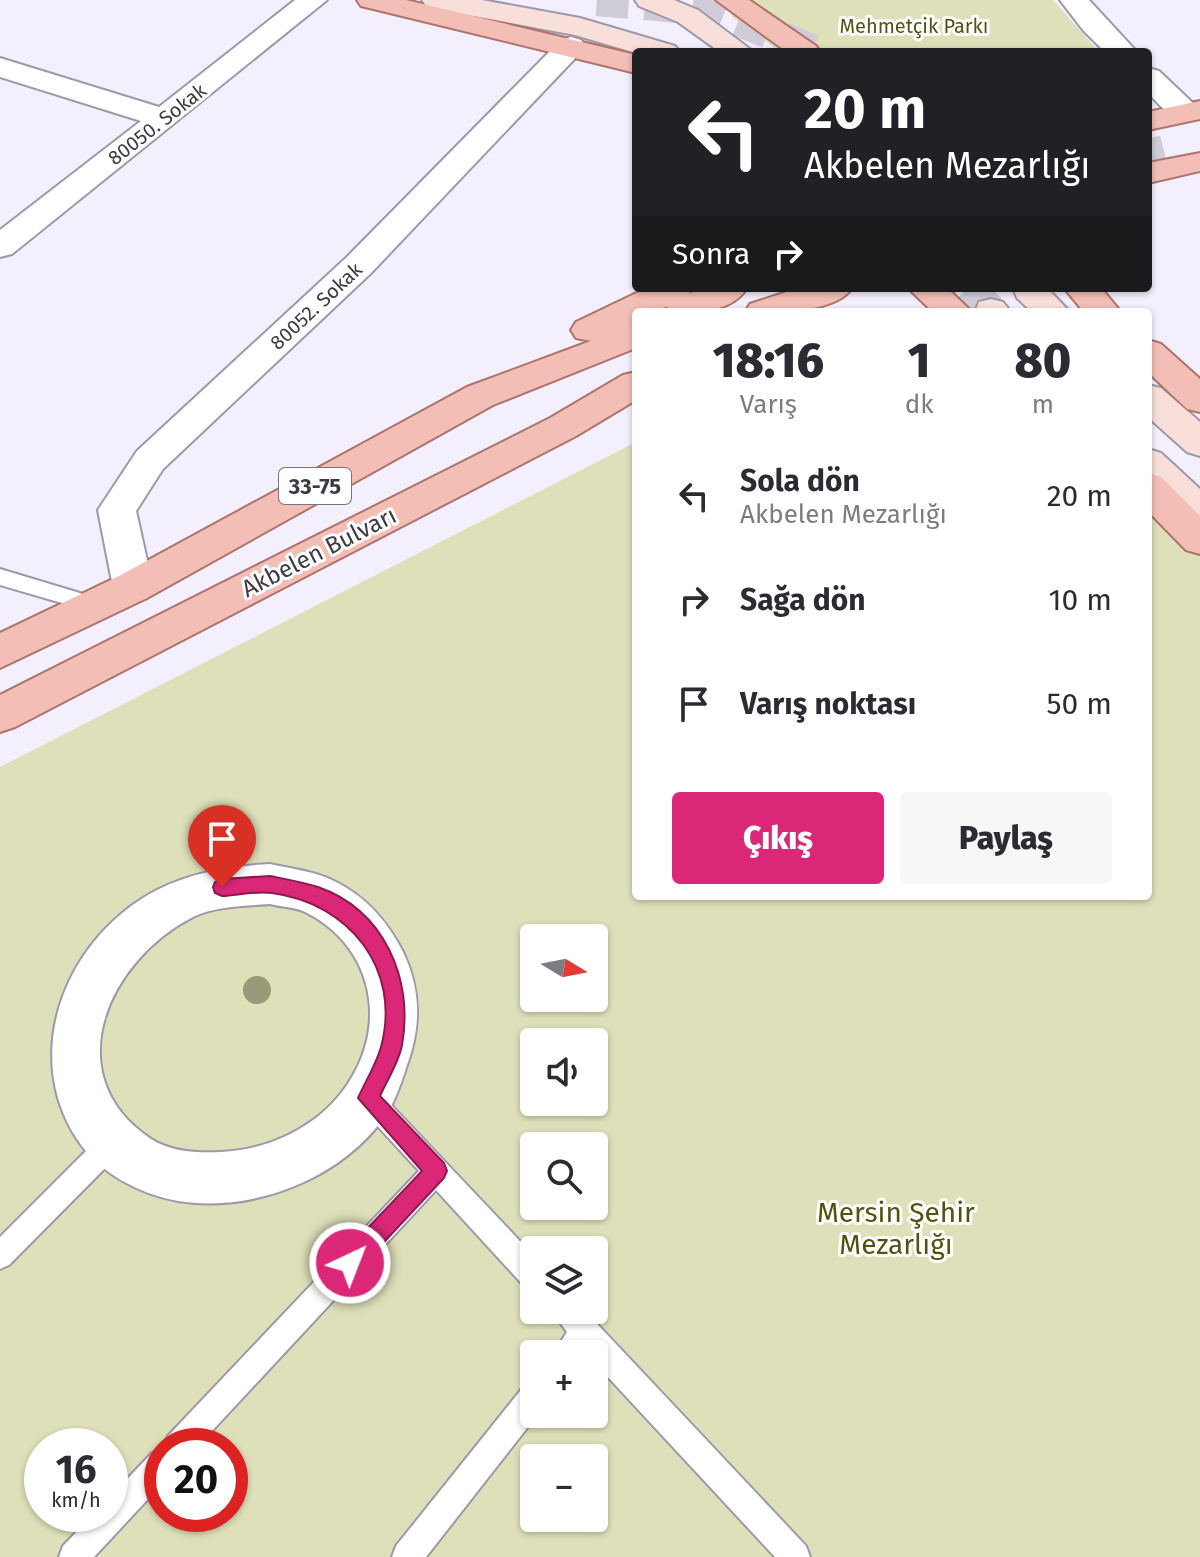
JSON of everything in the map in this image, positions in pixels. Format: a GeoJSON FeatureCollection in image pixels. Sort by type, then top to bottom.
{"type":"FeatureCollection","features":[{"type":"Feature","properties":{"kind":"main road"},"geometry":{"type":"LineString","coordinates":[[371,0],[632,63]]}},
{"type":"Feature","properties":{"kind":"main road"},"geometry":{"type":"LineString","coordinates":[[436,0],[580,27],[651,48]]}},
{"type":"Feature","properties":{"kind":"main road"},"geometry":{"type":"LineString","coordinates":[[649,0],[688,16],[733,48]]}},
{"type":"Feature","properties":{"kind":"main road"},"geometry":{"type":"LineString","coordinates":[[730,0],[800,48]]}},
{"type":"Feature","properties":{"kind":"main road"},"geometry":{"type":"LineString","coordinates":[[1152,120],[1193,112]]}},
{"type":"Feature","properties":{"kind":"main road"},"geometry":{"type":"LineString","coordinates":[[1156,162],[1200,141]]}},
{"type":"Feature","properties":{"kind":"main road"},"geometry":{"type":"LineString","coordinates":[[1156,162],[1200,162]]}},
{"type":"Feature","properties":{"kind":"main road","name":"33-75"},"geometry":{"type":"LineString","coordinates":[[634,308],[668,292]]}},
{"type":"Feature","properties":{"kind":"main road"},"geometry":{"type":"LineString","coordinates":[[689,308],[722,292]]}},
{"type":"Feature","properties":{"kind":"main road"},"geometry":{"type":"LineString","coordinates":[[774,308],[823,292]]}},
{"type":"Feature","properties":{"kind":"main road"},"geometry":{"type":"LineString","coordinates":[[930,292],[950,308]]}},
{"type":"Feature","properties":{"kind":"main road","name":"33-75"},"geometry":{"type":"LineString","coordinates":[[0,652],[133,587],[480,396],[571,338],[632,309]]}},
{"type":"Feature","properties":{"kind":"main road","name":"33-75"},"geometry":{"type":"LineString","coordinates":[[480,396],[632,336]]}},
{"type":"Feature","properties":{"kind":"main road"},"geometry":{"type":"LineString","coordinates":[[1152,356],[1200,400]]}},
{"type":"Feature","properties":{"kind":"main road","name":"Akbelen Bulvarı"},"geometry":{"type":"LineString","coordinates":[[0,715],[563,427],[632,386]]}},
{"type":"Feature","properties":{"kind":"main road","name":"33-75"},"geometry":{"type":"LineString","coordinates":[[563,427],[632,397]]}},
{"type":"Feature","properties":{"kind":"main road"},"geometry":{"type":"LineString","coordinates":[[1152,401],[1200,443]]}},
{"type":"Feature","properties":{"kind":"main road"},"geometry":{"type":"LineString","coordinates":[[1152,466],[1200,512]]}},
{"type":"Feature","properties":{"kind":"main road"},"geometry":{"type":"LineString","coordinates":[[1152,491],[1200,540]]}},
{"type":"Feature","properties":{"kind":"street","name":"80050. Sokak"},"geometry":{"type":"LineString","coordinates":[[0,247],[313,0]]}},
{"type":"Feature","properties":{"kind":"street"},"geometry":{"type":"LineString","coordinates":[[1074,0],[1118,48]]}},
{"type":"Feature","properties":{"kind":"street","name":"80052. Sokak"},"geometry":{"type":"LineString","coordinates":[[133,587],[117,510],[150,460],[359,265],[571,46]]}},
{"type":"Feature","properties":{"kind":"street"},"geometry":{"type":"LineString","coordinates":[[0,67],[164,118]]}},
{"type":"Feature","properties":{"kind":"street"},"geometry":{"type":"LineString","coordinates":[[1152,80],[1193,112]]}},
{"type":"Feature","properties":{"kind":"street"},"geometry":{"type":"LineString","coordinates":[[270,884],[315,894],[353,917],[381,950],[396,996],[391,1048],[368,1098],[328,1141],[273,1170],[214,1181],[158,1172],[112,1143],[84,1105],[73,1061],[79,1013],[100,969],[132,931],[175,903],[222,887],[270,884]]}},
{"type":"Feature","properties":{"kind":"lane"},"geometry":{"type":"LineString","coordinates":[[0,577],[96,605]]}},
{"type":"Feature","properties":{"kind":"lane"},"geometry":{"type":"LineString","coordinates":[[368,1098],[520,1261]]}},
{"type":"Feature","properties":{"kind":"lane"},"geometry":{"type":"LineString","coordinates":[[0,1256],[112,1143]]}},
{"type":"Feature","properties":{"kind":"lane"},"geometry":{"type":"LineString","coordinates":[[195,1428],[436,1171]]}},
{"type":"Feature","properties":{"kind":"lane"},"geometry":{"type":"LineString","coordinates":[[579,1324],[795,1557]]}},
{"type":"Feature","properties":{"kind":"lane"},"geometry":{"type":"LineString","coordinates":[[407,1557],[520,1414]]}},
{"type":"Feature","properties":{"kind":"lane"},"geometry":{"type":"LineString","coordinates":[[74,1557],[144,1482]]}},
{"type":"Feature","properties":{"kind":"green space","name":"Mehmetçik Parkı"},"geometry":{"type":"Polygon","coordinates":[[[730,0],[1053,0],[1095,48],[775,48],[732,17],[730,0]]]}},
{"type":"Feature","properties":{"kind":"green space","name":"Mersin Şehir Mezarlığı"},"geometry":{"type":"Polygon","coordinates":[[[632,444],[632,900],[1152,900],[1152,512],[1200,557],[1200,1557],[0,1557],[0,767],[632,444]]]}},
{"type":"Feature","properties":{"kind":"tunnel"},"geometry":{"type":"LineString","coordinates":[[597,0],[712,10],[807,48]]}},
{"type":"Feature","properties":{"kind":"tunnel"},"geometry":{"type":"LineString","coordinates":[[1152,154],[1164,151]]}},
{"type":"Feature","properties":{"kind":"tunnel"},"geometry":{"type":"LineString","coordinates":[[971,292],[989,308]]}},
{"type":"Feature","properties":{"kind":"route"},"geometry":{"type":"LineString","coordinates":[[222,887],[270,884],[315,894],[353,917],[381,950],[396,996],[391,1048],[368,1098],[436,1171],[350,1263]]}}]}
